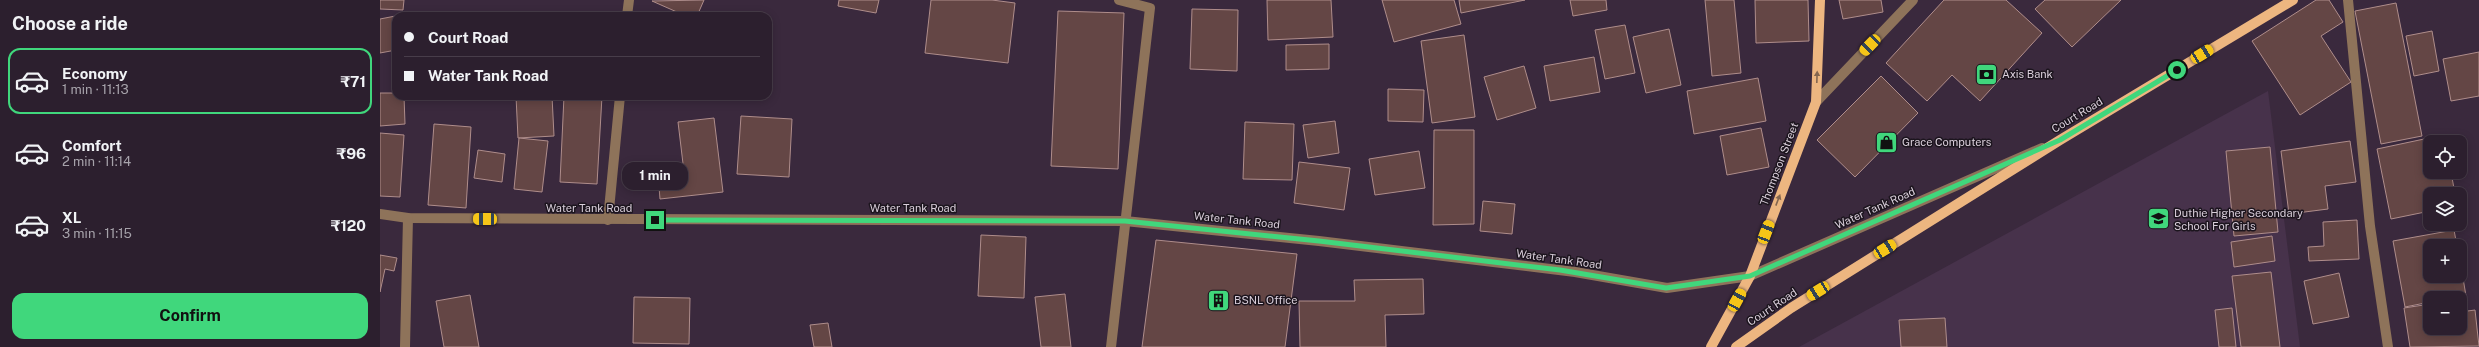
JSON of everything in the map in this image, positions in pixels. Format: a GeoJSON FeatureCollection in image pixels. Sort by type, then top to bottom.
{"type":"FeatureCollection","features":[{"type":"Feature","properties":{"kind":"main road","name":"Thompson Street"},"geometry":{"type":"LineString","coordinates":[[1711,347],[1750,276],[1816,102],[1820,0]]}},
{"type":"Feature","properties":{"kind":"main road","name":"Court Road"},"geometry":{"type":"LineString","coordinates":[[1736,347],[1791,308],[2060,140],[2293,0]]}},
{"type":"Feature","properties":{"kind":"street"},"geometry":{"type":"LineString","coordinates":[[628,12],[629,0]]}},
{"type":"Feature","properties":{"kind":"street"},"geometry":{"type":"LineString","coordinates":[[1111,347],[1150,4],[1119,0]]}},
{"type":"Feature","properties":{"kind":"street"},"geometry":{"type":"LineString","coordinates":[[1816,102],[1913,0]]}},
{"type":"Feature","properties":{"kind":"street"},"geometry":{"type":"LineString","coordinates":[[2348,0],[2370,226],[2388,347]]}},
{"type":"Feature","properties":{"kind":"street"},"geometry":{"type":"LineString","coordinates":[[608,220],[620,100]]}},
{"type":"Feature","properties":{"kind":"street","name":"Water Tank Road"},"geometry":{"type":"LineString","coordinates":[[380,214],[408,218],[608,220],[1125,221],[1319,241],[1567,271],[1666,288],[1750,276],[2060,140]]}},
{"type":"Feature","properties":{"kind":"street"},"geometry":{"type":"LineString","coordinates":[[405,347],[408,218]]}},
{"type":"Feature","properties":{"kind":"shaded area","name":"Duthie Higher Secondary School For Girls"},"geometry":{"type":"Polygon","coordinates":[[[2268,91],[2300,347],[1799,347],[2268,91]]]}},
{"type":"Feature","properties":{"kind":"building"},"geometry":{"type":"Polygon","coordinates":[[[380,0],[404,0],[403,10],[380,9],[380,0]]]}},
{"type":"Feature","properties":{"kind":"building"},"geometry":{"type":"Polygon","coordinates":[[[704,0],[699,12],[677,12],[652,1],[704,0]]]}},
{"type":"Feature","properties":{"kind":"building"},"geometry":{"type":"Polygon","coordinates":[[[839,0],[879,0],[876,13],[838,6],[839,0]]]}},
{"type":"Feature","properties":{"kind":"building"},"geometry":{"type":"Polygon","coordinates":[[[931,0],[992,0],[1015,3],[1008,63],[925,53],[931,0]]]}},
{"type":"Feature","properties":{"kind":"building"},"geometry":{"type":"Polygon","coordinates":[[[1267,0],[1331,0],[1333,37],[1268,40],[1267,0]]]}},
{"type":"Feature","properties":{"kind":"building"},"geometry":{"type":"Polygon","coordinates":[[[1382,0],[1454,0],[1461,24],[1394,42],[1382,0]]]}},
{"type":"Feature","properties":{"kind":"building"},"geometry":{"type":"Polygon","coordinates":[[[1459,0],[1525,0],[1461,13],[1459,0]]]}},
{"type":"Feature","properties":{"kind":"building"},"geometry":{"type":"Polygon","coordinates":[[[1570,0],[1606,0],[1607,10],[1573,16],[1570,0]]]}},
{"type":"Feature","properties":{"kind":"building"},"geometry":{"type":"Polygon","coordinates":[[[1705,0],[1734,0],[1741,73],[1712,76],[1705,0]]]}},
{"type":"Feature","properties":{"kind":"building"},"geometry":{"type":"Polygon","coordinates":[[[1755,0],[1808,0],[1809,41],[1756,43],[1755,0]]]}},
{"type":"Feature","properties":{"kind":"building"},"geometry":{"type":"Polygon","coordinates":[[[1839,0],[1881,0],[1883,12],[1843,19],[1839,0]]]}},
{"type":"Feature","properties":{"kind":"building"},"geometry":{"type":"Polygon","coordinates":[[[1944,0],[2006,0],[2042,33],[1980,101],[1952,75],[1927,101],[1886,63],[1944,0]]]}},
{"type":"Feature","properties":{"kind":"building"},"geometry":{"type":"Polygon","coordinates":[[[2045,0],[2121,0],[2072,47],[2035,9],[2045,0]]]}},
{"type":"Feature","properties":{"kind":"building"},"geometry":{"type":"Polygon","coordinates":[[[2316,0],[2329,0],[2343,22],[2321,36],[2351,82],[2300,115],[2252,41],[2316,0]]]}},
{"type":"Feature","properties":{"kind":"building"},"geometry":{"type":"Polygon","coordinates":[[[2396,3],[2422,136],[2381,144],[2355,11],[2396,3]]]}},
{"type":"Feature","properties":{"kind":"building"},"geometry":{"type":"Polygon","coordinates":[[[1192,9],[1238,10],[1237,71],[1190,69],[1192,9]]]}},
{"type":"Feature","properties":{"kind":"building"},"geometry":{"type":"Polygon","coordinates":[[[1058,11],[1124,13],[1118,169],[1051,166],[1058,11]]]}},
{"type":"Feature","properties":{"kind":"building"},"geometry":{"type":"Polygon","coordinates":[[[392,17],[392,51],[380,53],[380,19],[392,17]]]}},
{"type":"Feature","properties":{"kind":"building"},"geometry":{"type":"Polygon","coordinates":[[[1625,25],[1635,73],[1605,79],[1595,30],[1625,25]]]}},
{"type":"Feature","properties":{"kind":"building"},"geometry":{"type":"Polygon","coordinates":[[[1669,29],[1681,85],[1646,93],[1633,37],[1669,29]]]}},
{"type":"Feature","properties":{"kind":"building"},"geometry":{"type":"Polygon","coordinates":[[[2432,31],[2439,71],[2414,76],[2406,36],[2432,31]]]}},
{"type":"Feature","properties":{"kind":"building"},"geometry":{"type":"Polygon","coordinates":[[[1464,35],[1475,117],[1432,123],[1421,41],[1464,35]]]}},
{"type":"Feature","properties":{"kind":"building"},"geometry":{"type":"Polygon","coordinates":[[[1329,44],[1329,69],[1286,70],[1286,45],[1329,44]]]}},
{"type":"Feature","properties":{"kind":"building"},"geometry":{"type":"Polygon","coordinates":[[[2479,52],[2479,96],[2451,101],[2443,59],[2479,52]]]}},
{"type":"Feature","properties":{"kind":"building"},"geometry":{"type":"Polygon","coordinates":[[[1594,57],[1600,92],[1550,101],[1544,66],[1594,57]]]}},
{"type":"Feature","properties":{"kind":"building"},"geometry":{"type":"Polygon","coordinates":[[[1524,66],[1536,108],[1497,120],[1484,77],[1524,66]]]}},
{"type":"Feature","properties":{"kind":"building"},"geometry":{"type":"Polygon","coordinates":[[[1881,76],[1918,113],[1855,177],[1817,140],[1881,76]]]}},
{"type":"Feature","properties":{"kind":"building"},"geometry":{"type":"Polygon","coordinates":[[[1758,78],[1766,121],[1694,134],[1687,91],[1758,78]]]}},
{"type":"Feature","properties":{"kind":"building"},"geometry":{"type":"Polygon","coordinates":[[[1388,89],[1424,90],[1423,122],[1388,121],[1388,89]]]}},
{"type":"Feature","properties":{"kind":"building"},"geometry":{"type":"Polygon","coordinates":[[[380,93],[392,93],[392,100],[404,100],[405,124],[380,126],[380,93]]]}},
{"type":"Feature","properties":{"kind":"building"},"geometry":{"type":"Polygon","coordinates":[[[516,100],[552,100],[554,136],[518,138],[516,100]]]}},
{"type":"Feature","properties":{"kind":"building"},"geometry":{"type":"Polygon","coordinates":[[[564,100],[602,100],[597,184],[560,182],[564,100]]]}},
{"type":"Feature","properties":{"kind":"building"},"geometry":{"type":"Polygon","coordinates":[[[741,116],[792,119],[789,177],[737,174],[741,116]]]}},
{"type":"Feature","properties":{"kind":"building"},"geometry":{"type":"Polygon","coordinates":[[[714,118],[723,192],[660,199],[658,175],[684,172],[678,122],[714,118]]]}},
{"type":"Feature","properties":{"kind":"building"},"geometry":{"type":"Polygon","coordinates":[[[1335,121],[1339,153],[1308,158],[1303,125],[1335,121]]]}},
{"type":"Feature","properties":{"kind":"building"},"geometry":{"type":"Polygon","coordinates":[[[1245,122],[1294,124],[1292,180],[1243,179],[1245,122]]]}},
{"type":"Feature","properties":{"kind":"building"},"geometry":{"type":"Polygon","coordinates":[[[434,124],[471,127],[466,208],[428,205],[434,124]]]}},
{"type":"Feature","properties":{"kind":"building"},"geometry":{"type":"Polygon","coordinates":[[[1761,128],[1769,167],[1727,175],[1720,136],[1761,128]]]}},
{"type":"Feature","properties":{"kind":"building"},"geometry":{"type":"Polygon","coordinates":[[[1434,130],[1474,130],[1474,224],[1433,225],[1434,130]]]}},
{"type":"Feature","properties":{"kind":"building"},"geometry":{"type":"Polygon","coordinates":[[[380,133],[404,135],[400,197],[380,196],[380,133]]]}},
{"type":"Feature","properties":{"kind":"building"},"geometry":{"type":"Polygon","coordinates":[[[519,138],[548,141],[542,192],[514,189],[519,138]]]}},
{"type":"Feature","properties":{"kind":"building"},"geometry":{"type":"Polygon","coordinates":[[[2423,139],[2423,179],[2452,179],[2454,187],[2423,187],[2423,212],[2391,219],[2377,149],[2423,139]]]}},
{"type":"Feature","properties":{"kind":"building"},"geometry":{"type":"Polygon","coordinates":[[[2350,141],[2356,182],[2325,186],[2328,209],[2289,214],[2281,151],[2350,141]]]}},
{"type":"Feature","properties":{"kind":"building"},"geometry":{"type":"Polygon","coordinates":[[[2270,147],[2278,232],[2234,236],[2226,151],[2270,147]]]}},
{"type":"Feature","properties":{"kind":"building"},"geometry":{"type":"Polygon","coordinates":[[[478,150],[505,154],[502,182],[474,178],[478,150]]]}},
{"type":"Feature","properties":{"kind":"building"},"geometry":{"type":"Polygon","coordinates":[[[1419,151],[1425,188],[1375,195],[1369,159],[1419,151]]]}},
{"type":"Feature","properties":{"kind":"building"},"geometry":{"type":"Polygon","coordinates":[[[1299,162],[1350,168],[1344,210],[1294,203],[1299,162]]]}},
{"type":"Feature","properties":{"kind":"building"},"geometry":{"type":"Polygon","coordinates":[[[1483,201],[1515,204],[1512,234],[1480,231],[1483,201]]]}},
{"type":"Feature","properties":{"kind":"building"},"geometry":{"type":"Polygon","coordinates":[[[2357,220],[2359,259],[2309,261],[2308,247],[2324,246],[2323,222],[2357,220]]]}},
{"type":"Feature","properties":{"kind":"building"},"geometry":{"type":"Polygon","coordinates":[[[2454,231],[2456,239],[2423,239],[2423,283],[2464,283],[2465,291],[2423,291],[2423,303],[2405,307],[2393,241],[2454,231]]]}},
{"type":"Feature","properties":{"kind":"building"},"geometry":{"type":"Polygon","coordinates":[[[981,235],[1026,237],[1024,298],[978,296],[981,235]]]}},
{"type":"Feature","properties":{"kind":"building"},"geometry":{"type":"Polygon","coordinates":[[[2272,236],[2275,261],[2234,267],[2231,242],[2272,236]]]}},
{"type":"Feature","properties":{"kind":"building","name":"BSNL Office"},"geometry":{"type":"Polygon","coordinates":[[[1156,240],[1297,254],[1285,347],[1142,347],[1156,240]]]}},
{"type":"Feature","properties":{"kind":"building"},"geometry":{"type":"Polygon","coordinates":[[[380,255],[397,258],[394,271],[385,269],[380,292],[380,255]]]}},
{"type":"Feature","properties":{"kind":"building"},"geometry":{"type":"Polygon","coordinates":[[[2271,272],[2280,347],[2241,347],[2232,276],[2271,272]]]}},
{"type":"Feature","properties":{"kind":"building"},"geometry":{"type":"Polygon","coordinates":[[[2339,273],[2349,317],[2313,324],[2304,281],[2339,273]]]}},
{"type":"Feature","properties":{"kind":"building"},"geometry":{"type":"Polygon","coordinates":[[[1423,279],[1424,314],[1385,315],[1386,347],[1300,347],[1299,301],[1355,301],[1354,280],[1423,279]]]}},
{"type":"Feature","properties":{"kind":"building"},"geometry":{"type":"Polygon","coordinates":[[[1065,294],[1071,347],[1041,347],[1035,297],[1065,294]]]}},
{"type":"Feature","properties":{"kind":"building"},"geometry":{"type":"Polygon","coordinates":[[[470,295],[479,347],[444,347],[436,301],[470,295]]]}},
{"type":"Feature","properties":{"kind":"building"},"geometry":{"type":"Polygon","coordinates":[[[634,297],[690,298],[689,344],[633,343],[634,297]]]}},
{"type":"Feature","properties":{"kind":"building"},"geometry":{"type":"Polygon","coordinates":[[[2423,305],[2423,335],[2467,335],[2467,311],[2475,310],[2479,346],[2410,347],[2404,308],[2423,305]]]}},
{"type":"Feature","properties":{"kind":"building"},"geometry":{"type":"Polygon","coordinates":[[[2232,308],[2236,347],[2219,347],[2215,310],[2232,308]]]}},
{"type":"Feature","properties":{"kind":"building"},"geometry":{"type":"Polygon","coordinates":[[[1945,318],[1947,347],[1901,347],[1899,320],[1945,318]]]}},
{"type":"Feature","properties":{"kind":"building"},"geometry":{"type":"Polygon","coordinates":[[[828,323],[832,347],[814,347],[810,325],[828,323]]]}},
{"type":"Feature","properties":{"kind":"place","name":"Axis Bank"},"geometry":{"type":"Point","coordinates":[1986,74]}},
{"type":"Feature","properties":{"kind":"place","name":"Grace Computers"},"geometry":{"type":"Point","coordinates":[1887,142]}},
{"type":"Feature","properties":{"kind":"place","name":"Duthie Higher Secondary School For Girls"},"geometry":{"type":"Point","coordinates":[2159,219]}},
{"type":"Feature","properties":{"kind":"place","name":"BSNL Office"},"geometry":{"type":"Point","coordinates":[1219,300]}},
{"type":"Feature","properties":{"kind":"route"},"geometry":{"type":"LineString","coordinates":[[655,220],[1125,221],[1319,241],[1560,270],[1666,288],[1750,276],[2060,140],[2177,70]]}}]}
